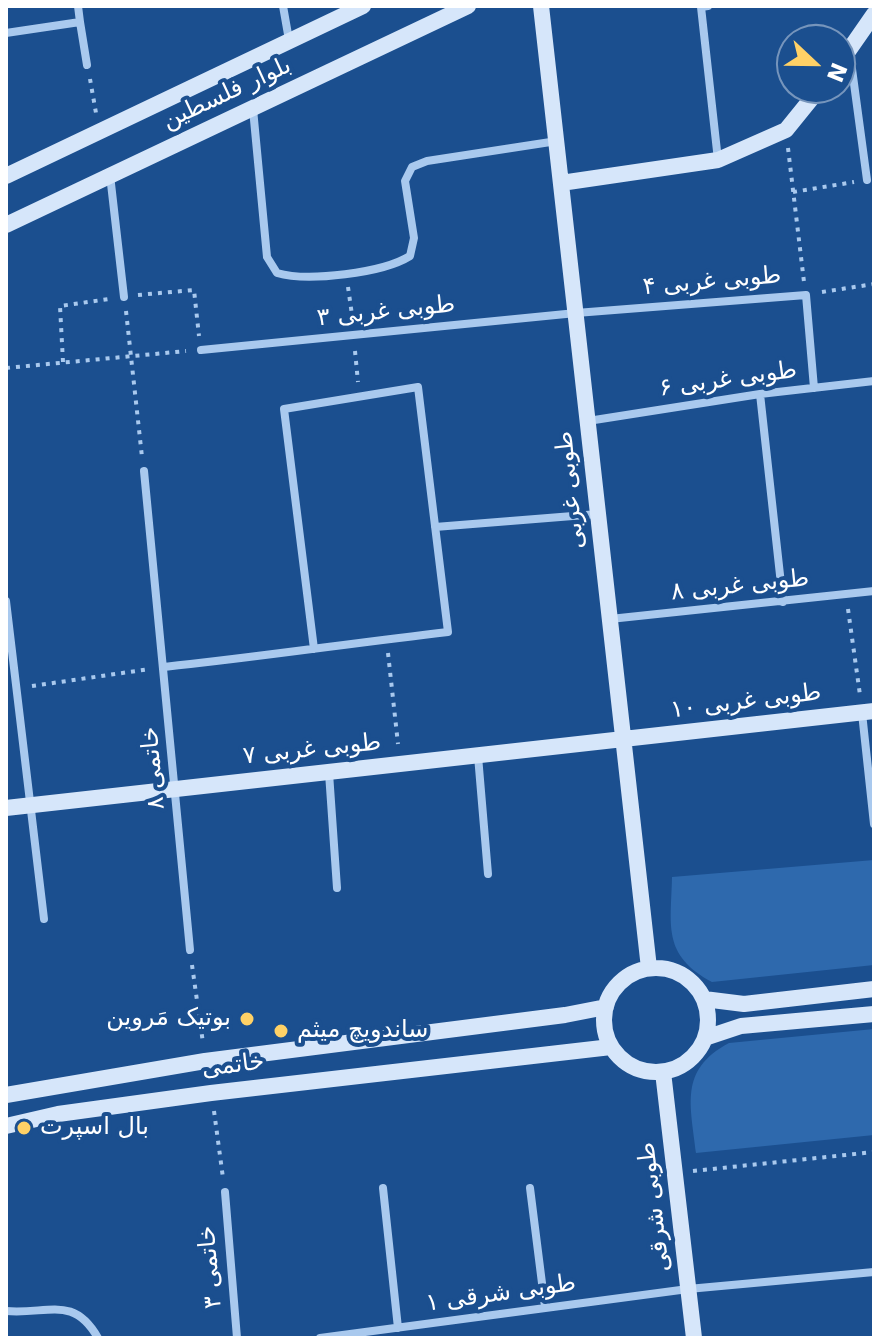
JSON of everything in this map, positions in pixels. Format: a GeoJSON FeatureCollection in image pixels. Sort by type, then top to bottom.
{"type":"FeatureCollection","features":[{"type":"Feature","properties":{"kind":"main road","name":"بلوار فلسطین"},"geometry":{"type":"LineString","coordinates":[[6,176],[363,6]]}},
{"type":"Feature","properties":{"kind":"main road","name":"بلوار فلسطین"},"geometry":{"type":"LineString","coordinates":[[6,225],[468,6]]}},
{"type":"Feature","properties":{"kind":"main road","name":"طوبی غربی"},"geometry":{"type":"LineString","coordinates":[[541,6],[649,968]]}},
{"type":"Feature","properties":{"kind":"main road"},"geometry":{"type":"LineString","coordinates":[[856,41],[874,14]]}},
{"type":"Feature","properties":{"kind":"main road"},"geometry":{"type":"LineString","coordinates":[[561,183],[718,160],[786,130],[807,104]]}},
{"type":"Feature","properties":{"kind":"main road","name":"طوبی غربی ۱۰"},"geometry":{"type":"LineString","coordinates":[[623,741],[868,712]]}},
{"type":"Feature","properties":{"kind":"main road","name":"طوبی غربی ۷"},"geometry":{"type":"LineString","coordinates":[[6,808],[623,741]]}},
{"type":"Feature","properties":{"kind":"main road"},"geometry":{"type":"LineString","coordinates":[[649,968],[666,968],[682,974],[695,985],[704,999],[708,1012],[705,1038],[689,1060],[663,1072],[648,1072],[621,1059],[611,1047],[604,1021],[606,1007],[611,993],[621,981],[634,973],[649,968]]}},
{"type":"Feature","properties":{"kind":"main road"},"geometry":{"type":"LineString","coordinates":[[704,999],[744,1004],[874,989]]}},
{"type":"Feature","properties":{"kind":"main road","name":"خاتمی"},"geometry":{"type":"LineString","coordinates":[[6,1095],[205,1061],[565,1015],[606,1007]]}},
{"type":"Feature","properties":{"kind":"main road"},"geometry":{"type":"LineString","coordinates":[[705,1038],[741,1026],[874,1014]]}},
{"type":"Feature","properties":{"kind":"main road","name":"خاتمی"},"geometry":{"type":"LineString","coordinates":[[6,1126],[58,1114],[211,1093],[611,1047]]}},
{"type":"Feature","properties":{"kind":"main road","name":"طوبی شرقی"},"geometry":{"type":"LineString","coordinates":[[663,1072],[694,1338]]}},
{"type":"Feature","properties":{"kind":"street"},"geometry":{"type":"LineString","coordinates":[[78,6],[87,65]]}},
{"type":"Feature","properties":{"kind":"street"},"geometry":{"type":"LineString","coordinates":[[283,6],[289,40]]}},
{"type":"Feature","properties":{"kind":"street"},"geometry":{"type":"LineString","coordinates":[[708,6],[701,7],[718,160]]}},
{"type":"Feature","properties":{"kind":"street"},"geometry":{"type":"LineString","coordinates":[[6,33],[80,22]]}},
{"type":"Feature","properties":{"kind":"street"},"geometry":{"type":"LineString","coordinates":[[853,104],[867,180]]}},
{"type":"Feature","properties":{"kind":"street"},"geometry":{"type":"LineString","coordinates":[[253,109],[267,257],[277,273],[291,277],[346,273],[398,264],[410,256],[414,238],[405,181],[412,167],[427,161],[557,141]]}},
{"type":"Feature","properties":{"kind":"street"},"geometry":{"type":"LineString","coordinates":[[110,174],[124,297]]}},
{"type":"Feature","properties":{"kind":"street","name":"طوبی غربی ۴"},"geometry":{"type":"LineString","coordinates":[[576,313],[806,295],[814,388]]}},
{"type":"Feature","properties":{"kind":"street","name":"طوبی غربی ۳"},"geometry":{"type":"LineString","coordinates":[[201,350],[576,313]]}},
{"type":"Feature","properties":{"kind":"street","name":"طوبی غربی ۶"},"geometry":{"type":"LineString","coordinates":[[588,421],[760,394],[874,381]]}},
{"type":"Feature","properties":{"kind":"street"},"geometry":{"type":"LineString","coordinates":[[164,667],[314,649],[387,639],[448,632],[418,387],[284,409],[314,649]]}},
{"type":"Feature","properties":{"kind":"street"},"geometry":{"type":"LineString","coordinates":[[760,394],[783,602]]}},
{"type":"Feature","properties":{"kind":"street","name":"خاتمی ۸"},"geometry":{"type":"LineString","coordinates":[[144,471],[190,950]]}},
{"type":"Feature","properties":{"kind":"street"},"geometry":{"type":"LineString","coordinates":[[435,527],[598,514]]}},
{"type":"Feature","properties":{"kind":"street","name":"طوبی غربی ۸"},"geometry":{"type":"LineString","coordinates":[[610,619],[874,591]]}},
{"type":"Feature","properties":{"kind":"street"},"geometry":{"type":"LineString","coordinates":[[6,601],[44,919]]}},
{"type":"Feature","properties":{"kind":"street"},"geometry":{"type":"LineString","coordinates":[[868,712],[874,824]]}},
{"type":"Feature","properties":{"kind":"street"},"geometry":{"type":"LineString","coordinates":[[478,756],[488,874]]}},
{"type":"Feature","properties":{"kind":"street"},"geometry":{"type":"LineString","coordinates":[[329,773],[337,888]]}},
{"type":"Feature","properties":{"kind":"street"},"geometry":{"type":"LineString","coordinates":[[383,1188],[398,1328]]}},
{"type":"Feature","properties":{"kind":"street"},"geometry":{"type":"LineString","coordinates":[[530,1188],[545,1307]]}},
{"type":"Feature","properties":{"kind":"street","name":"خاتمی ۳"},"geometry":{"type":"LineString","coordinates":[[225,1192],[237,1338]]}},
{"type":"Feature","properties":{"kind":"street","name":"طوبی شرقی ۱"},"geometry":{"type":"LineString","coordinates":[[320,1338],[688,1289],[874,1272]]}},
{"type":"Feature","properties":{"kind":"street"},"geometry":{"type":"LineString","coordinates":[[6,1311],[77,1312],[89,1322],[98,1338]]}},
{"type":"Feature","properties":{"kind":"path"},"geometry":{"type":"LineString","coordinates":[[87,65],[99,132]]}},
{"type":"Feature","properties":{"kind":"path"},"geometry":{"type":"LineString","coordinates":[[786,130],[806,295],[874,284]]}},
{"type":"Feature","properties":{"kind":"path"},"geometry":{"type":"LineString","coordinates":[[793,192],[867,180]]}},
{"type":"Feature","properties":{"kind":"path"},"geometry":{"type":"LineString","coordinates":[[124,297],[144,471]]}},
{"type":"Feature","properties":{"kind":"path"},"geometry":{"type":"LineString","coordinates":[[6,368],[201,350]]}},
{"type":"Feature","properties":{"kind":"path"},"geometry":{"type":"LineString","coordinates":[[845,595],[868,712]]}},
{"type":"Feature","properties":{"kind":"path"},"geometry":{"type":"LineString","coordinates":[[387,639],[400,765]]}},
{"type":"Feature","properties":{"kind":"path"},"geometry":{"type":"LineString","coordinates":[[16,688],[164,667]]}},
{"type":"Feature","properties":{"kind":"path"},"geometry":{"type":"LineString","coordinates":[[190,950],[205,1061]]}},
{"type":"Feature","properties":{"kind":"path"},"geometry":{"type":"LineString","coordinates":[[211,1093],[225,1192]]}},
{"type":"Feature","properties":{"kind":"path"},"geometry":{"type":"LineString","coordinates":[[675,1173],[874,1152]]}},
{"type":"Feature","properties":{"kind":"shaded area"},"geometry":{"type":"Polygon","coordinates":[[[874,860],[874,965],[712,982],[696,972],[677,950],[671,925],[672,877],[874,860]]]}},
{"type":"Feature","properties":{"kind":"shaded area"},"geometry":{"type":"Polygon","coordinates":[[[874,1029],[874,1135],[696,1153],[692,1090],[702,1065],[713,1054],[729,1043],[874,1029]]]}},
{"type":"Feature","properties":{"kind":"place","name":"بوتیک مَروین"},"geometry":{"type":"Point","coordinates":[247,1019]}},
{"type":"Feature","properties":{"kind":"place","name":"ساندویچ میثم"},"geometry":{"type":"Point","coordinates":[281,1031]}},
{"type":"Feature","properties":{"kind":"place","name":"بال اسپرت"},"geometry":{"type":"Point","coordinates":[24,1128]}}]}
